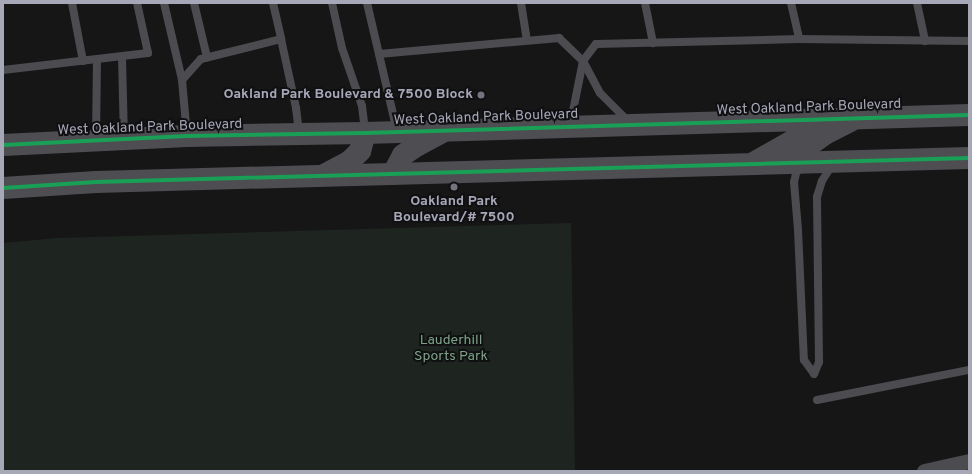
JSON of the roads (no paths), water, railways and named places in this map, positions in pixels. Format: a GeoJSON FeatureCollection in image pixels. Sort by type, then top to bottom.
{"type":"FeatureCollection","features":[{"type":"Feature","properties":{"kind":"main road","name":"West Oakland Park Boulevard"},"geometry":{"type":"LineString","coordinates":[[3,145],[187,136],[365,133],[969,115]]}},
{"type":"Feature","properties":{"kind":"main road"},"geometry":{"type":"LineString","coordinates":[[798,163],[811,144],[825,134],[856,118]]}},
{"type":"Feature","properties":{"kind":"main road"},"geometry":{"type":"LineString","coordinates":[[750,164],[794,140],[808,120]]}},
{"type":"Feature","properties":{"kind":"main road"},"geometry":{"type":"LineString","coordinates":[[393,174],[403,155],[418,145],[448,130]]}},
{"type":"Feature","properties":{"kind":"main road"},"geometry":{"type":"LineString","coordinates":[[323,176],[349,162],[360,151],[365,133]]}},
{"type":"Feature","properties":{"kind":"main road"},"geometry":{"type":"LineString","coordinates":[[3,188],[96,182],[969,158]]}},
{"type":"Feature","properties":{"kind":"street"},"geometry":{"type":"LineString","coordinates":[[924,471],[969,461]]}},
{"type":"Feature","properties":{"kind":"lane"},"geometry":{"type":"LineString","coordinates":[[72,3],[83,61]]}},
{"type":"Feature","properties":{"kind":"lane"},"geometry":{"type":"LineString","coordinates":[[3,70],[148,54],[137,3]]}},
{"type":"Feature","properties":{"kind":"lane"},"geometry":{"type":"LineString","coordinates":[[164,3],[182,80],[187,136]]}},
{"type":"Feature","properties":{"kind":"lane"},"geometry":{"type":"LineString","coordinates":[[194,3],[207,57]]}},
{"type":"Feature","properties":{"kind":"lane"},"geometry":{"type":"LineString","coordinates":[[273,3],[296,108],[299,134]]}},
{"type":"Feature","properties":{"kind":"lane"},"geometry":{"type":"LineString","coordinates":[[332,3],[342,48],[362,106],[365,133]]}},
{"type":"Feature","properties":{"kind":"lane"},"geometry":{"type":"LineString","coordinates":[[367,3],[397,132]]}},
{"type":"Feature","properties":{"kind":"lane"},"geometry":{"type":"LineString","coordinates":[[521,3],[527,40]]}},
{"type":"Feature","properties":{"kind":"lane"},"geometry":{"type":"LineString","coordinates":[[645,3],[653,42]]}},
{"type":"Feature","properties":{"kind":"lane"},"geometry":{"type":"LineString","coordinates":[[791,3],[799,39]]}},
{"type":"Feature","properties":{"kind":"lane"},"geometry":{"type":"LineString","coordinates":[[918,3],[925,41]]}},
{"type":"Feature","properties":{"kind":"lane"},"geometry":{"type":"LineString","coordinates":[[379,54],[559,38],[583,61],[600,93],[632,125]]}},
{"type":"Feature","properties":{"kind":"lane"},"geometry":{"type":"LineString","coordinates":[[182,80],[200,59],[281,39]]}},
{"type":"Feature","properties":{"kind":"lane"},"geometry":{"type":"LineString","coordinates":[[570,127],[583,61],[596,44],[799,39],[969,42]]}},
{"type":"Feature","properties":{"kind":"lane"},"geometry":{"type":"LineString","coordinates":[[122,56],[124,139]]}},
{"type":"Feature","properties":{"kind":"lane"},"geometry":{"type":"LineString","coordinates":[[96,140],[97,60]]}},
{"type":"Feature","properties":{"kind":"lane"},"geometry":{"type":"LineString","coordinates":[[798,163],[794,182],[798,230],[804,360],[814,374],[819,362],[817,197],[822,181],[834,161]]}},
{"type":"Feature","properties":{"kind":"lane"},"geometry":{"type":"LineString","coordinates":[[817,400],[969,370]]}},
{"type":"Feature","properties":{"kind":"place","name":"Oakland Park Boulevard & 7500 Block"},"geometry":{"type":"Point","coordinates":[481,95]}},
{"type":"Feature","properties":{"kind":"place","name":"Oakland Park Boulevard/# 7500"},"geometry":{"type":"Point","coordinates":[454,187]}},
{"type":"Feature","properties":{"kind":"park label","name":"Lauderhill Sports Park"},"geometry":{"type":"Point","coordinates":[451,350]}}]}
